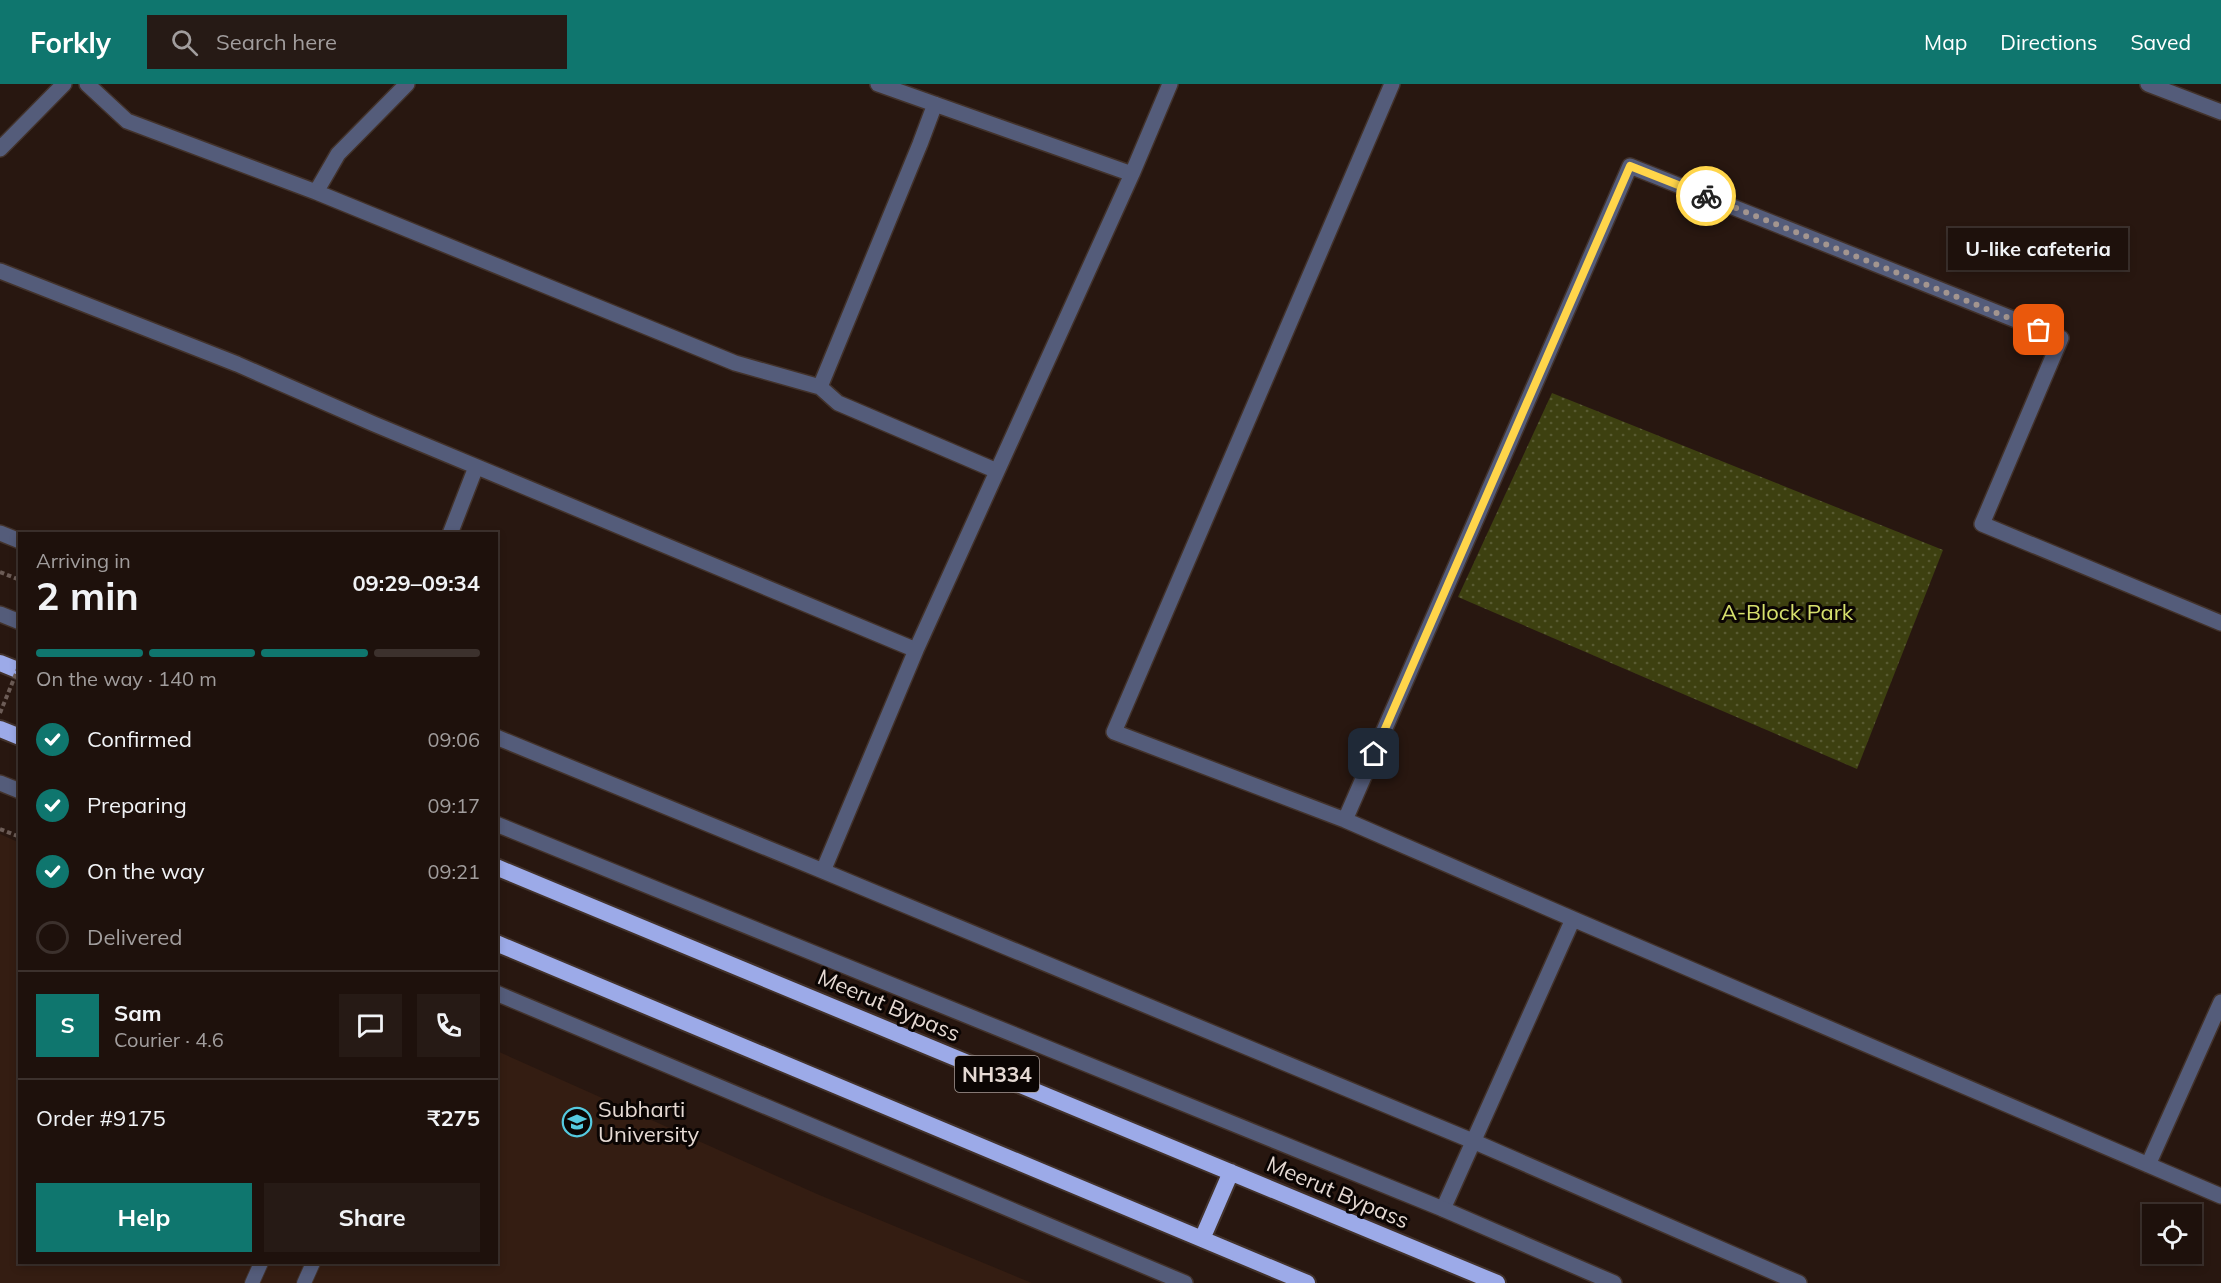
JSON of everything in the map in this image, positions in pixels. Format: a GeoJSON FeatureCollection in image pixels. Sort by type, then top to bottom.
{"type":"FeatureCollection","features":[{"type":"Feature","properties":{"kind":"highway"},"geometry":{"type":"LineString","coordinates":[[0,663],[18,670]]}},
{"type":"Feature","properties":{"kind":"highway"},"geometry":{"type":"LineString","coordinates":[[0,729],[18,736]]}},
{"type":"Feature","properties":{"kind":"highway","name":"Meerut Bypass"},"geometry":{"type":"LineString","coordinates":[[498,868],[1497,1283]]}},
{"type":"Feature","properties":{"kind":"highway"},"geometry":{"type":"LineString","coordinates":[[498,943],[1307,1283]]}},
{"type":"Feature","properties":{"kind":"highway"},"geometry":{"type":"LineString","coordinates":[[1202,1239],[1231,1172]]}},
{"type":"Feature","properties":{"kind":"street"},"geometry":{"type":"LineString","coordinates":[[0,149],[64,84]]}},
{"type":"Feature","properties":{"kind":"street"},"geometry":{"type":"LineString","coordinates":[[87,84],[127,121],[316,192],[735,363],[820,387],[838,403],[997,471]]}},
{"type":"Feature","properties":{"kind":"street"},"geometry":{"type":"LineString","coordinates":[[316,192],[338,154],[407,84]]}},
{"type":"Feature","properties":{"kind":"street"},"geometry":{"type":"LineString","coordinates":[[878,84],[1132,174]]}},
{"type":"Feature","properties":{"kind":"street"},"geometry":{"type":"LineString","coordinates":[[823,871],[916,650],[1132,174],[1170,84]]}},
{"type":"Feature","properties":{"kind":"street"},"geometry":{"type":"LineString","coordinates":[[1392,84],[1114,732],[1345,820],[2221,1196]]}},
{"type":"Feature","properties":{"kind":"street"},"geometry":{"type":"LineString","coordinates":[[2148,84],[2221,112]]}},
{"type":"Feature","properties":{"kind":"street"},"geometry":{"type":"LineString","coordinates":[[820,387],[935,104]]}},
{"type":"Feature","properties":{"kind":"street"},"geometry":{"type":"LineString","coordinates":[[1345,820],[1630,166],[2061,338],[1982,524],[2221,623]]}},
{"type":"Feature","properties":{"kind":"street"},"geometry":{"type":"LineString","coordinates":[[0,271],[237,364],[476,467],[916,650]]}},
{"type":"Feature","properties":{"kind":"street"},"geometry":{"type":"LineString","coordinates":[[451,532],[476,467]]}},
{"type":"Feature","properties":{"kind":"street"},"geometry":{"type":"LineString","coordinates":[[0,533],[18,540]]}},
{"type":"Feature","properties":{"kind":"street"},"geometry":{"type":"LineString","coordinates":[[0,614],[18,621]]}},
{"type":"Feature","properties":{"kind":"street"},"geometry":{"type":"LineString","coordinates":[[498,738],[1475,1142],[1799,1283]]}},
{"type":"Feature","properties":{"kind":"street"},"geometry":{"type":"LineString","coordinates":[[0,783],[18,791]]}},
{"type":"Feature","properties":{"kind":"street"},"geometry":{"type":"LineString","coordinates":[[498,825],[1443,1209],[1614,1283]]}},
{"type":"Feature","properties":{"kind":"street"},"geometry":{"type":"LineString","coordinates":[[1443,1209],[1573,919]]}},
{"type":"Feature","properties":{"kind":"street"},"geometry":{"type":"LineString","coordinates":[[498,994],[1185,1283]]}},
{"type":"Feature","properties":{"kind":"street"},"geometry":{"type":"LineString","coordinates":[[2148,1165],[2221,1002]]}},
{"type":"Feature","properties":{"kind":"lane"},"geometry":{"type":"LineString","coordinates":[[252,1283],[261,1264]]}},
{"type":"Feature","properties":{"kind":"lane"},"geometry":{"type":"LineString","coordinates":[[304,1283],[313,1264]]}},
{"type":"Feature","properties":{"kind":"path"},"geometry":{"type":"LineString","coordinates":[[0,572],[18,579]]}},
{"type":"Feature","properties":{"kind":"path"},"geometry":{"type":"LineString","coordinates":[[0,713],[18,669]]}},
{"type":"Feature","properties":{"kind":"path"},"geometry":{"type":"LineString","coordinates":[[0,829],[18,836]]}},
{"type":"Feature","properties":{"kind":"shaded area","name":"Subharti University"},"geometry":{"type":"Polygon","coordinates":[[[0,834],[18,842],[18,1264],[498,1264],[498,1051],[817,1194],[1032,1283],[0,1283],[0,834]]]}},
{"type":"Feature","properties":{"kind":"green space","name":"A-Block Park"},"geometry":{"type":"Polygon","coordinates":[[[1552,393],[1943,550],[1857,769],[1458,597],[1552,393]]]}},
{"type":"Feature","properties":{"kind":"way so far"},"geometry":{"type":"LineString","coordinates":[[1706,196],[2039,330]]}},
{"type":"Feature","properties":{"kind":"place","name":"U-like cafeteria"},"geometry":{"type":"Point","coordinates":[2039,330]}},
{"type":"Feature","properties":{"kind":"place","name":"Subharti University"},"geometry":{"type":"Point","coordinates":[577,1122]}},
{"type":"Feature","properties":{"kind":"route"},"geometry":{"type":"LineString","coordinates":[[1374,754],[1630,166],[1706,196]]}}]}
